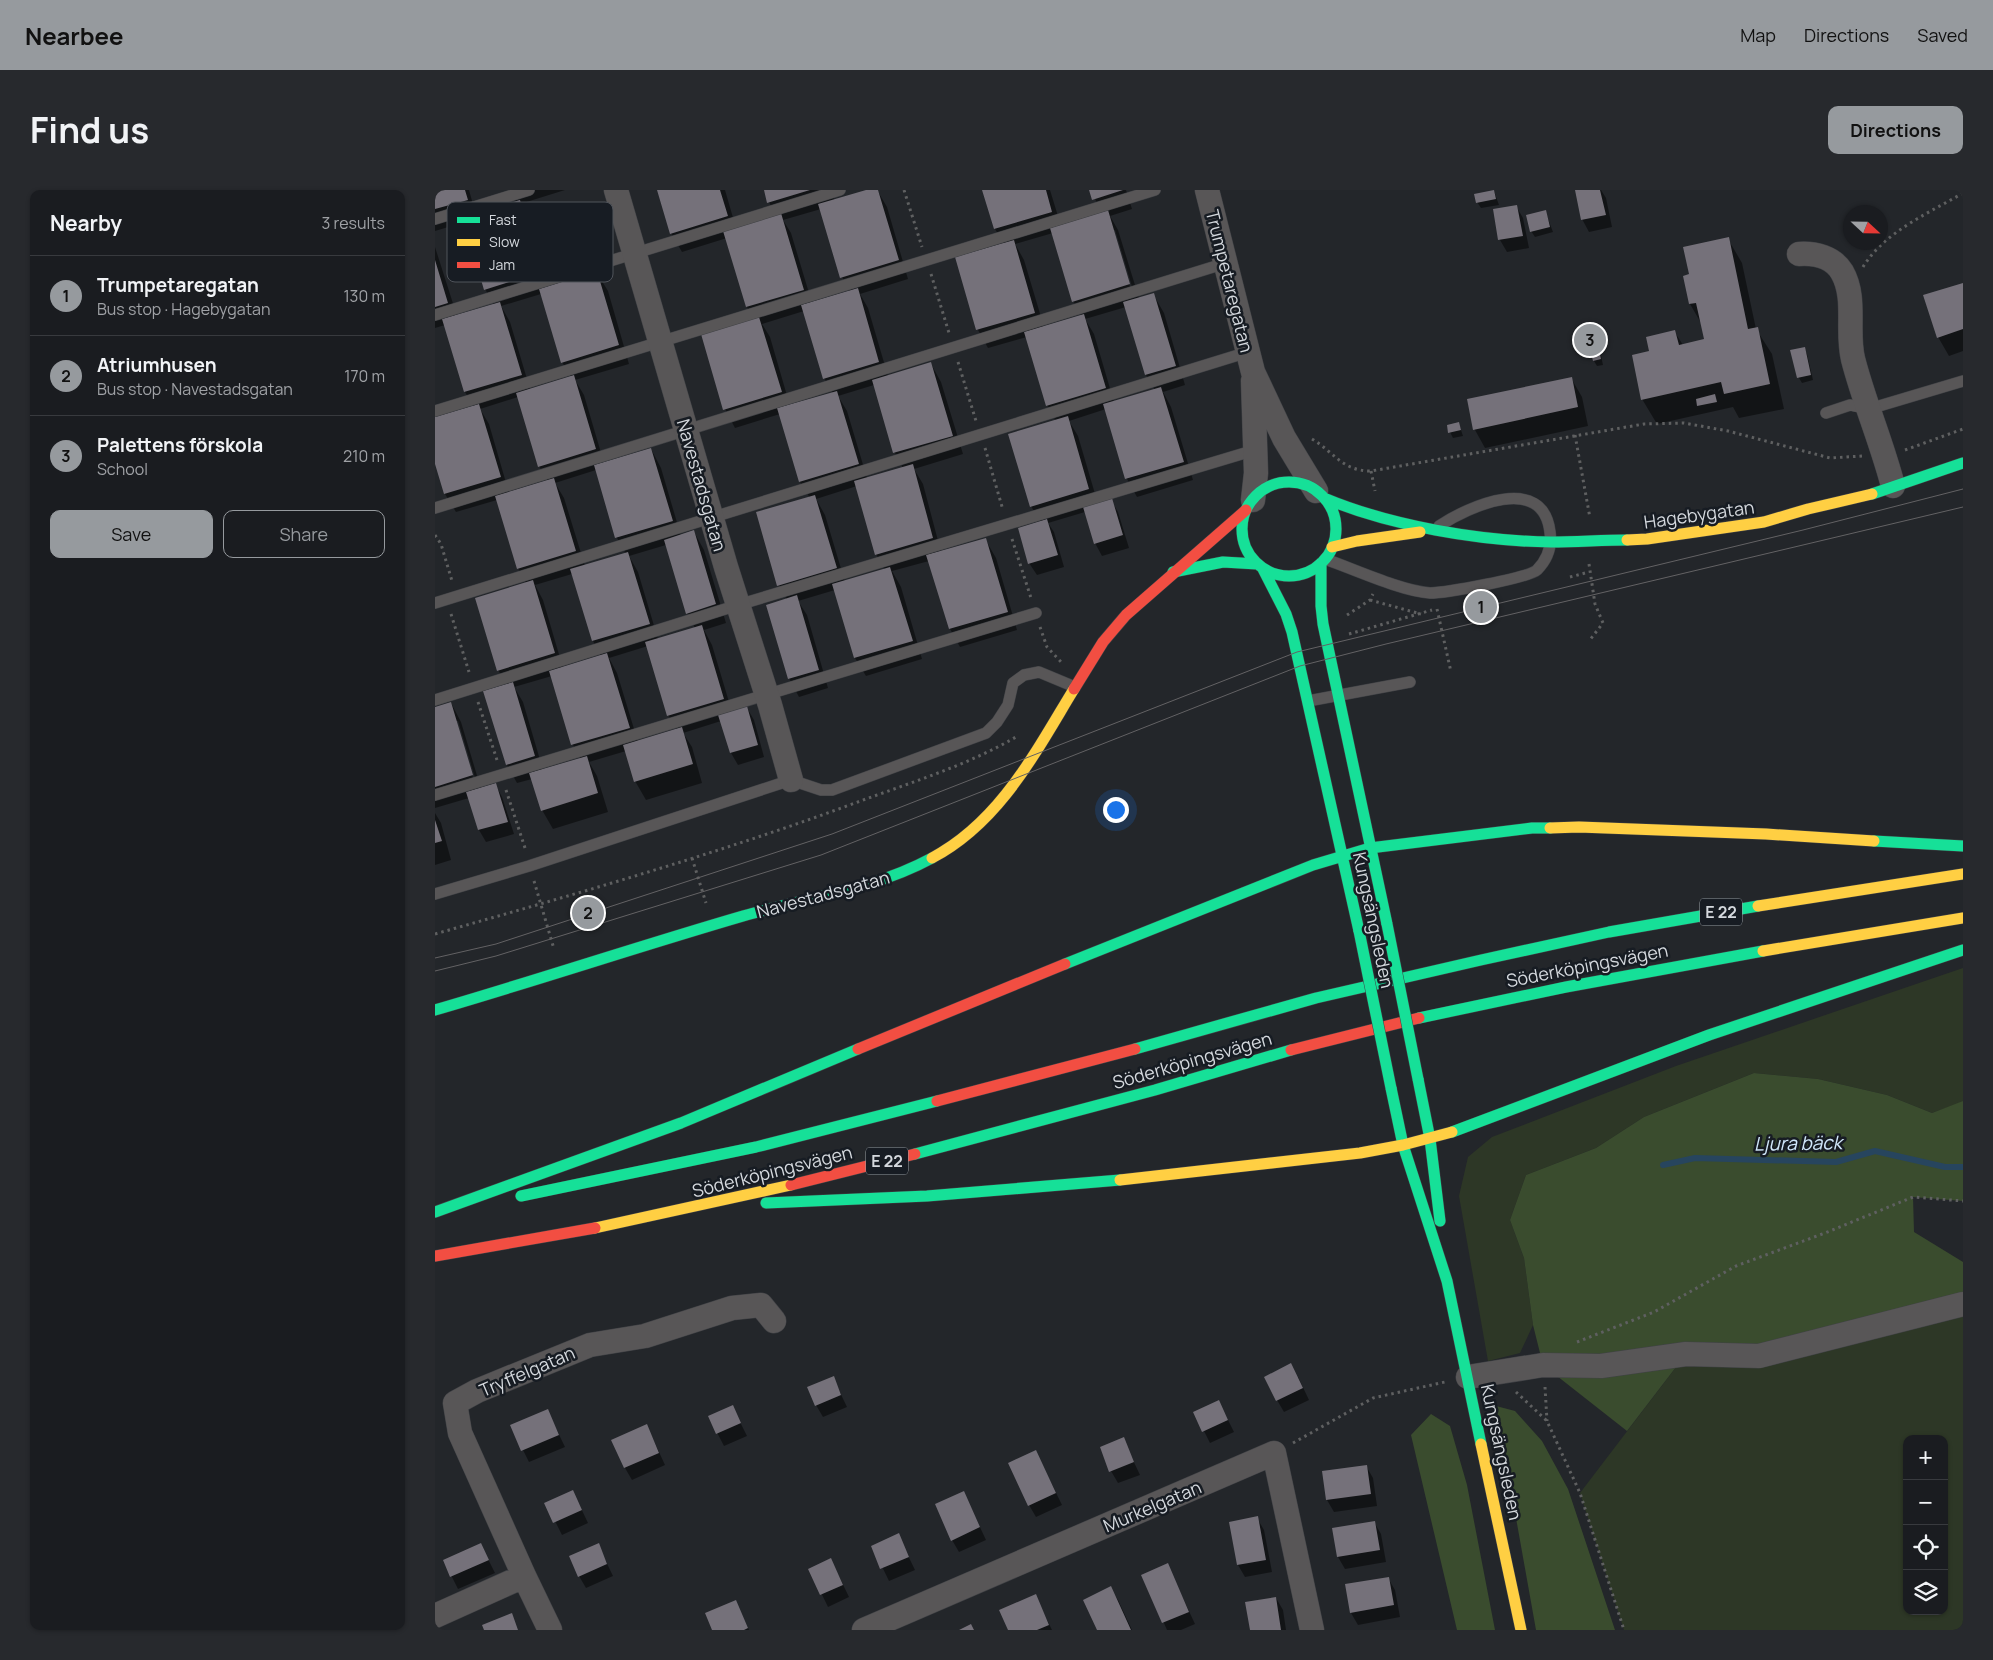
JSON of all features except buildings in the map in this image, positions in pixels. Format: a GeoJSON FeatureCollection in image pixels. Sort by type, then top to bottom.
{"type":"FeatureCollection","features":[{"type":"Feature","properties":{"kind":"main road","name":"Hagebygatan"},"geometry":{"type":"LineString","coordinates":[[1320,494],[1350,509],[1431,530],[1514,540],[1551,542],[1647,540],[1764,522],[1868,495],[1963,463]]}},
{"type":"Feature","properties":{"kind":"main road"},"geometry":{"type":"LineString","coordinates":[[1173,572],[1223,562],[1260,566],[1285,576],[1299,575],[1312,570],[1323,561],[1333,547],[1336,527],[1331,508],[1320,494],[1305,485],[1289,482],[1274,485],[1260,493],[1249,505],[1243,523],[1242,535],[1246,547],[1260,566]]}},
{"type":"Feature","properties":{"kind":"main road","name":"Navestadsgatan"},"geometry":{"type":"LineString","coordinates":[[435,1010],[747,915],[878,882],[929,861],[969,834],[1005,798],[1022,775],[1104,641],[1139,602],[1249,505]]}},
{"type":"Feature","properties":{"kind":"main road","name":"Hagebygatan"},"geometry":{"type":"LineString","coordinates":[[1333,547],[1357,540],[1431,530]]}},
{"type":"Feature","properties":{"kind":"main road","name":"Kungsängsleden"},"geometry":{"type":"LineString","coordinates":[[1323,561],[1322,615],[1431,1139],[1447,1281]]}},
{"type":"Feature","properties":{"kind":"main road","name":"Kungsängsleden"},"geometry":{"type":"LineString","coordinates":[[1260,566],[1286,614],[1292,632],[1343,856],[1403,1145],[1447,1281],[1521,1630]]}},
{"type":"Feature","properties":{"kind":"main road"},"geometry":{"type":"LineString","coordinates":[[435,1212],[681,1123],[1129,938],[1313,865],[1370,848],[1532,828],[1570,827],[1767,834],[1963,846]]}},
{"type":"Feature","properties":{"kind":"main road","name":"Söderköpingsvägen"},"geometry":{"type":"LineString","coordinates":[[435,1212],[608,1179],[756,1147],[1087,1062],[1316,998],[1481,960],[1618,930],[1833,893],[1963,874]]}},
{"type":"Feature","properties":{"kind":"main road","name":"Söderköpingsvägen"},"geometry":{"type":"LineString","coordinates":[[435,1256],[579,1231],[705,1206],[879,1163],[1156,1089],[1332,1039],[1482,1004],[1761,951],[1963,918]]}},
{"type":"Feature","properties":{"kind":"main road"},"geometry":{"type":"LineString","coordinates":[[705,1206],[927,1196],[1055,1186],[1360,1153],[1403,1145],[1431,1139],[1709,1035],[1963,950]]}},
{"type":"Feature","properties":{"kind":"street","name":"Navestadsgatan"},"geometry":{"type":"LineString","coordinates":[[616,190],[711,517],[791,780]]}},
{"type":"Feature","properties":{"kind":"street","name":"Trumpetaregatan"},"geometry":{"type":"LineString","coordinates":[[1207,190],[1251,362],[1284,438],[1320,494]]}},
{"type":"Feature","properties":{"kind":"street"},"geometry":{"type":"LineString","coordinates":[[1799,254],[1808,253],[1821,256],[1833,263],[1841,271],[1847,284],[1852,324],[1853,358],[1885,455],[1893,486]]}},
{"type":"Feature","properties":{"kind":"street","name":"Trumpetaregatan"},"geometry":{"type":"LineString","coordinates":[[1249,505],[1255,473],[1251,362]]}},
{"type":"Feature","properties":{"kind":"street"},"geometry":{"type":"LineString","coordinates":[[1468,1378],[1543,1365],[1601,1366],[1686,1354],[1759,1356],[1963,1304]]}},
{"type":"Feature","properties":{"kind":"street","name":"Tryffelgatan"},"geometry":{"type":"LineString","coordinates":[[550,1630],[460,1433],[455,1403],[477,1391],[590,1345],[645,1336],[732,1308],[761,1305],[774,1321]]}},
{"type":"Feature","properties":{"kind":"street"},"geometry":{"type":"LineString","coordinates":[[1274,1453],[1312,1630]]}},
{"type":"Feature","properties":{"kind":"street","name":"Murkelgatan"},"geometry":{"type":"LineString","coordinates":[[864,1630],[1274,1453]]}},
{"type":"Feature","properties":{"kind":"street"},"geometry":{"type":"LineString","coordinates":[[435,1616],[525,1576]]}},
{"type":"Feature","properties":{"kind":"lane"},"geometry":{"type":"LineString","coordinates":[[490,202],[529,190]]}},
{"type":"Feature","properties":{"kind":"lane"},"geometry":{"type":"LineString","coordinates":[[613,259],[840,190]]}},
{"type":"Feature","properties":{"kind":"lane"},"geometry":{"type":"LineString","coordinates":[[435,411],[1155,190]]}},
{"type":"Feature","properties":{"kind":"lane"},"geometry":{"type":"LineString","coordinates":[[435,219],[447,215]]}},
{"type":"Feature","properties":{"kind":"lane"},"geometry":{"type":"LineString","coordinates":[[435,508],[686,432],[1226,263]]}},
{"type":"Feature","properties":{"kind":"lane"},"geometry":{"type":"LineString","coordinates":[[435,314],[539,282]]}},
{"type":"Feature","properties":{"kind":"lane"},"geometry":{"type":"LineString","coordinates":[[435,603],[711,517],[1251,362]]}},
{"type":"Feature","properties":{"kind":"lane"},"geometry":{"type":"LineString","coordinates":[[1826,413],[1850,405],[1869,410],[1963,381]]}},
{"type":"Feature","properties":{"kind":"lane"},"geometry":{"type":"LineString","coordinates":[[435,700],[738,605],[1255,450]]}},
{"type":"Feature","properties":{"kind":"lane"},"geometry":{"type":"LineString","coordinates":[[1323,561],[1412,590],[1429,593],[1450,592],[1535,572],[1546,559],[1551,542],[1548,518],[1537,505],[1522,498],[1503,498],[1455,515],[1431,530]]}},
{"type":"Feature","properties":{"kind":"lane"},"geometry":{"type":"LineString","coordinates":[[435,795],[1035,613]]}},
{"type":"Feature","properties":{"kind":"lane"},"geometry":{"type":"LineString","coordinates":[[435,894],[529,866],[791,780],[821,790],[832,790],[986,733],[997,722],[1008,705],[1013,683],[1024,675],[1039,672],[1075,687]]}},
{"type":"Feature","properties":{"kind":"lane"},"geometry":{"type":"LineString","coordinates":[[1308,701],[1409,682]]}},
{"type":"Feature","properties":{"kind":"path"},"geometry":{"type":"LineString","coordinates":[[1862,270],[1879,247],[1900,230],[1963,193]]}},
{"type":"Feature","properties":{"kind":"path"},"geometry":{"type":"LineString","coordinates":[[1284,438],[1302,435],[1314,440],[1348,467],[1365,471],[1643,424],[1684,423],[1830,458],[1885,455],[1907,450],[1963,429]]}},
{"type":"Feature","properties":{"kind":"path"},"geometry":{"type":"LineString","coordinates":[[435,535],[441,544],[452,578],[448,599],[459,642],[525,846],[529,866],[555,952]]}},
{"type":"Feature","properties":{"kind":"path"},"geometry":{"type":"LineString","coordinates":[[1570,577],[1589,572]]}},
{"type":"Feature","properties":{"kind":"path"},"geometry":{"type":"LineString","coordinates":[[1370,600],[1422,614]]}},
{"type":"Feature","properties":{"kind":"path"},"geometry":{"type":"LineString","coordinates":[[1589,641],[1603,623],[1595,604]]}},
{"type":"Feature","properties":{"kind":"path"},"geometry":{"type":"LineString","coordinates":[[1347,635],[1445,606]]}},
{"type":"Feature","properties":{"kind":"path"},"geometry":{"type":"LineString","coordinates":[[1437,608],[1451,672]]}},
{"type":"Feature","properties":{"kind":"path"},"geometry":{"type":"LineString","coordinates":[[435,934],[541,904],[808,820],[951,768],[997,748],[1020,735]]}},
{"type":"Feature","properties":{"kind":"path"},"geometry":{"type":"LineString","coordinates":[[1571,1345],[1654,1312],[1737,1266],[1913,1197],[1963,1201]]}},
{"type":"Feature","properties":{"kind":"path"},"geometry":{"type":"LineString","coordinates":[[1543,1365],[1547,1421],[1580,1493],[1624,1630]]}},
{"type":"Feature","properties":{"kind":"path"},"geometry":{"type":"LineString","coordinates":[[1496,1373],[1547,1421]]}},
{"type":"Feature","properties":{"kind":"path"},"geometry":{"type":"LineString","coordinates":[[1274,1453],[1373,1398],[1468,1378]]}},
{"type":"Feature","properties":{"kind":"green space"},"geometry":{"type":"Polygon","coordinates":[[[1963,968],[1963,1101],[1960,1103],[1932,1113],[1887,1095],[1818,1079],[1754,1073],[1644,1117],[1596,1148],[1526,1175],[1510,1220],[1524,1258],[1533,1325],[1520,1353],[1488,1361],[1459,1196],[1468,1157],[1492,1137],[1676,1066],[1963,968]]]}},
{"type":"Feature","properties":{"kind":"green space"},"geometry":{"type":"Polygon","coordinates":[[[1754,1073],[1818,1079],[1887,1095],[1932,1113],[1963,1101],[1963,1201],[1913,1197],[1914,1232],[1963,1262],[1963,1304],[1759,1356],[1686,1354],[1627,1431],[1543,1365],[1533,1325],[1524,1258],[1510,1220],[1526,1175],[1596,1148],[1644,1117],[1754,1073]]]}},
{"type":"Feature","properties":{"kind":"green space"},"geometry":{"type":"Polygon","coordinates":[[[1963,1304],[1963,1630],[1624,1630],[1580,1493],[1686,1354],[1963,1304]]]}},
{"type":"Feature","properties":{"kind":"green space"},"geometry":{"type":"Polygon","coordinates":[[[1496,1406],[1515,1411],[1542,1441],[1568,1489],[1615,1630],[1536,1630],[1496,1406]]]}},
{"type":"Feature","properties":{"kind":"green space"},"geometry":{"type":"Polygon","coordinates":[[[1431,1414],[1450,1426],[1467,1485],[1495,1630],[1457,1630],[1411,1435],[1431,1414]]]}},
{"type":"Feature","properties":{"kind":"waterway","name":"Ljura bäck"},"geometry":{"type":"LineString","coordinates":[[1663,1165],[1695,1158],[1836,1162],[1875,1151],[1945,1167],[1963,1167]]}},
{"type":"Feature","properties":{"kind":"tram line"},"geometry":{"type":"LineString","coordinates":[[435,958],[496,944],[832,834],[1297,652],[1803,530],[1963,489]]}},
{"type":"Feature","properties":{"kind":"tram line"},"geometry":{"type":"LineString","coordinates":[[435,971],[496,956],[821,855],[1300,666],[1963,507]]}},
{"type":"Feature","properties":{"kind":"traffic: fast"},"geometry":{"type":"LineString","coordinates":[[1872,494],[1963,463]]}},
{"type":"Feature","properties":{"kind":"traffic: fast"},"geometry":{"type":"LineString","coordinates":[[1289,482],[1307,486],[1322,496],[1332,511],[1336,529],[1332,547],[1322,562],[1307,572],[1289,576],[1271,572],[1256,562],[1246,547],[1242,529],[1246,511],[1256,496],[1271,486],[1289,482]]}},
{"type":"Feature","properties":{"kind":"traffic: fast"},"geometry":{"type":"LineString","coordinates":[[1324,498],[1378,517],[1465,535],[1495,539],[1551,542],[1627,540]]}},
{"type":"Feature","properties":{"kind":"traffic: fast"},"geometry":{"type":"LineString","coordinates":[[1173,572],[1223,562],[1257,564]]}},
{"type":"Feature","properties":{"kind":"traffic: fast"},"geometry":{"type":"LineString","coordinates":[[1321,563],[1323,624],[1387,924]]}},
{"type":"Feature","properties":{"kind":"traffic: fast"},"geometry":{"type":"LineString","coordinates":[[1263,569],[1286,614],[1292,632],[1359,931]]}},
{"type":"Feature","properties":{"kind":"traffic: fast"},"geometry":{"type":"LineString","coordinates":[[1065,964],[1313,865],[1370,848],[1532,828],[1550,828]]}},
{"type":"Feature","properties":{"kind":"traffic: fast"},"geometry":{"type":"LineString","coordinates":[[1874,841],[1963,846]]}},
{"type":"Feature","properties":{"kind":"traffic: fast"},"geometry":{"type":"LineString","coordinates":[[435,1010],[743,916],[863,886],[910,869],[932,858]]}},
{"type":"Feature","properties":{"kind":"traffic: fast"},"geometry":{"type":"LineString","coordinates":[[1135,1049],[1316,998],[1481,960],[1609,932],[1758,906]]}},
{"type":"Feature","properties":{"kind":"traffic: fast"},"geometry":{"type":"LineString","coordinates":[[1387,924],[1418,1079]]}},
{"type":"Feature","properties":{"kind":"traffic: fast"},"geometry":{"type":"LineString","coordinates":[[1359,931],[1391,1088]]}},
{"type":"Feature","properties":{"kind":"traffic: fast"},"geometry":{"type":"LineString","coordinates":[[1452,1132],[1709,1035],[1963,950]]}},
{"type":"Feature","properties":{"kind":"traffic: fast"},"geometry":{"type":"LineString","coordinates":[[1419,1018],[1566,987],[1763,951]]}},
{"type":"Feature","properties":{"kind":"traffic: fast"},"geometry":{"type":"LineString","coordinates":[[435,1212],[681,1123],[858,1049]]}},
{"type":"Feature","properties":{"kind":"traffic: fast"},"geometry":{"type":"LineString","coordinates":[[915,1154],[1155,1090],[1291,1050]]}},
{"type":"Feature","properties":{"kind":"traffic: fast"},"geometry":{"type":"LineString","coordinates":[[1418,1079],[1430,1139],[1440,1221]]}},
{"type":"Feature","properties":{"kind":"traffic: fast"},"geometry":{"type":"LineString","coordinates":[[1391,1088],[1403,1145],[1447,1281],[1481,1444]]}},
{"type":"Feature","properties":{"kind":"traffic: fast"},"geometry":{"type":"LineString","coordinates":[[521,1196],[756,1147],[937,1101]]}},
{"type":"Feature","properties":{"kind":"traffic: fast"},"geometry":{"type":"LineString","coordinates":[[766,1203],[927,1196],[1120,1180]]}},
{"type":"Feature","properties":{"kind":"traffic: slow"},"geometry":{"type":"LineString","coordinates":[[1627,540],[1647,539],[1764,522],[1808,509],[1872,494]]}},
{"type":"Feature","properties":{"kind":"traffic: slow"},"geometry":{"type":"LineString","coordinates":[[1332,547],[1357,541],[1420,532]]}},
{"type":"Feature","properties":{"kind":"traffic: slow"},"geometry":{"type":"LineString","coordinates":[[932,858],[956,843],[997,806],[1030,761],[1074,689]]}},
{"type":"Feature","properties":{"kind":"traffic: slow"},"geometry":{"type":"LineString","coordinates":[[1550,828],[1579,827],[1766,834],[1874,841]]}},
{"type":"Feature","properties":{"kind":"traffic: slow"},"geometry":{"type":"LineString","coordinates":[[1758,906],[1963,874]]}},
{"type":"Feature","properties":{"kind":"traffic: slow"},"geometry":{"type":"LineString","coordinates":[[1763,951],[1963,918]]}},
{"type":"Feature","properties":{"kind":"traffic: slow"},"geometry":{"type":"LineString","coordinates":[[1120,1180],[1360,1153],[1403,1145],[1452,1132]]}},
{"type":"Feature","properties":{"kind":"traffic: slow"},"geometry":{"type":"LineString","coordinates":[[595,1228],[791,1185]]}},
{"type":"Feature","properties":{"kind":"traffic: slow"},"geometry":{"type":"LineString","coordinates":[[1481,1444],[1521,1630]]}},
{"type":"Feature","properties":{"kind":"traffic: jam"},"geometry":{"type":"LineString","coordinates":[[1074,689],[1103,642],[1126,615],[1246,510]]}},
{"type":"Feature","properties":{"kind":"traffic: jam"},"geometry":{"type":"LineString","coordinates":[[858,1049],[1065,964]]}},
{"type":"Feature","properties":{"kind":"traffic: jam"},"geometry":{"type":"LineString","coordinates":[[1291,1050],[1419,1018]]}},
{"type":"Feature","properties":{"kind":"traffic: jam"},"geometry":{"type":"LineString","coordinates":[[937,1101],[1135,1049]]}},
{"type":"Feature","properties":{"kind":"traffic: jam"},"geometry":{"type":"LineString","coordinates":[[791,1185],[915,1154]]}},
{"type":"Feature","properties":{"kind":"traffic: jam"},"geometry":{"type":"LineString","coordinates":[[435,1256],[595,1228]]}},
{"type":"Feature","properties":{"kind":"place","name":"Palettens förskola"},"geometry":{"type":"Point","coordinates":[1590,340]}},
{"type":"Feature","properties":{"kind":"place","name":"Trumpetaregatan"},"geometry":{"type":"Point","coordinates":[1481,607]}},
{"type":"Feature","properties":{"kind":"place","name":"Atriumhusen"},"geometry":{"type":"Point","coordinates":[588,913]}}]}
